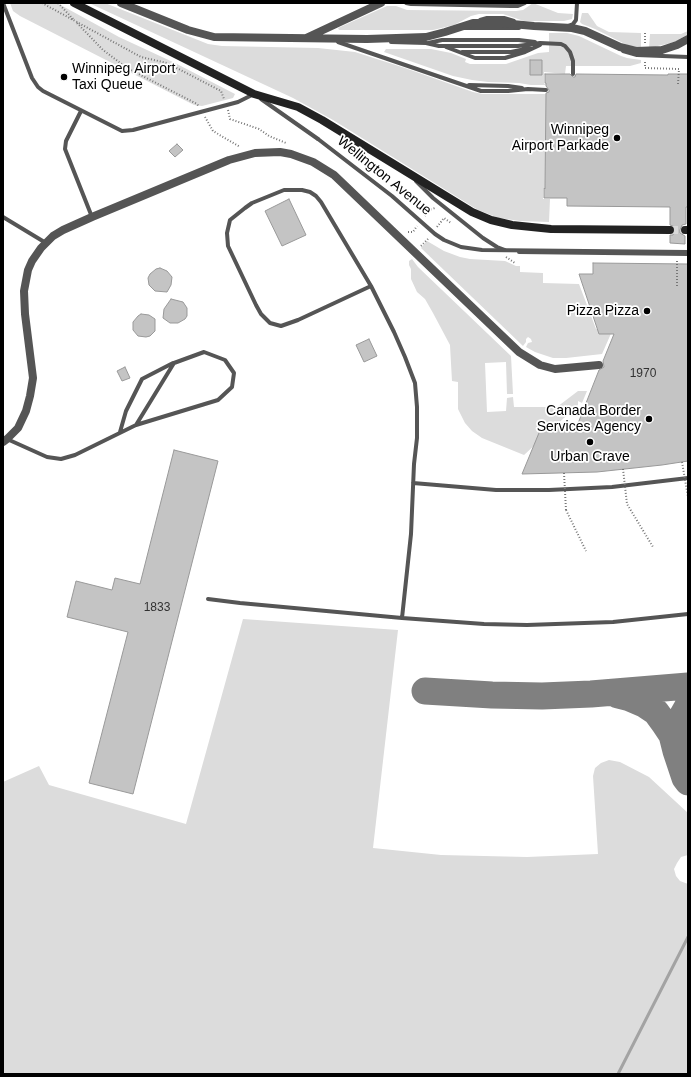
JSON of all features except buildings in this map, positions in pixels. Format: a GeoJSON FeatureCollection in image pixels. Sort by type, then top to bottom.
{"type":"FeatureCollection","features":[{"type":"Feature","properties":{"kind":"main road","name":"Wellington Avenue"},"geometry":{"type":"LineString","coordinates":[[74,3],[254,94],[298,107],[406,170],[472,212],[491,220],[501,223],[551,229],[670,230]]}},
{"type":"Feature","properties":{"kind":"street"},"geometry":{"type":"LineString","coordinates":[[121,3],[188,30],[214,37],[304,39],[426,37],[470,24],[505,23],[564,27],[585,31],[612,44],[631,50],[656,51],[669,48],[688,39]]}},
{"type":"Feature","properties":{"kind":"street"},"geometry":{"type":"LineString","coordinates":[[304,39],[381,3]]}},
{"type":"Feature","properties":{"kind":"street"},"geometry":{"type":"LineString","coordinates":[[5,440],[18,428],[26,411],[33,378],[24,301],[25,280],[36,253],[63,230],[229,160],[255,153],[280,152],[298,156],[313,162],[334,175],[519,352],[540,365],[555,368],[599,365]]}},
{"type":"Feature","properties":{"kind":"lane"},"geometry":{"type":"LineString","coordinates":[[3,3],[35,83],[43,91],[118,129],[125,131],[202,112],[238,102],[254,94]]}},
{"type":"Feature","properties":{"kind":"lane"},"geometry":{"type":"LineString","coordinates":[[406,3],[511,6],[525,3]]}},
{"type":"Feature","properties":{"kind":"lane"},"geometry":{"type":"LineString","coordinates":[[564,27],[570,25],[576,20],[577,3]]}},
{"type":"Feature","properties":{"kind":"lane"},"geometry":{"type":"LineString","coordinates":[[454,29],[510,29],[534,26]]}},
{"type":"Feature","properties":{"kind":"lane"},"geometry":{"type":"LineString","coordinates":[[318,38],[347,44],[481,91],[529,89],[546,90]]}},
{"type":"Feature","properties":{"kind":"lane"},"geometry":{"type":"LineString","coordinates":[[367,39],[407,43],[426,43],[442,40],[519,40],[539,44]]}},
{"type":"Feature","properties":{"kind":"lane"},"geometry":{"type":"LineString","coordinates":[[426,43],[456,50],[475,58],[505,58],[525,52],[539,44]]}},
{"type":"Feature","properties":{"kind":"lane"},"geometry":{"type":"LineString","coordinates":[[439,46],[518,46],[548,43],[561,44],[568,49],[573,61],[573,74]]}},
{"type":"Feature","properties":{"kind":"lane"},"geometry":{"type":"LineString","coordinates":[[612,44],[623,51],[637,56],[688,56]]}},
{"type":"Feature","properties":{"kind":"lane","name":"Wellington Avenue"},"geometry":{"type":"LineString","coordinates":[[254,94],[290,121],[318,139],[392,196],[435,234],[444,240],[461,247],[482,250],[688,253]]}},
{"type":"Feature","properties":{"kind":"lane"},"geometry":{"type":"LineString","coordinates":[[81,111],[68,137],[65,149],[92,217]]}},
{"type":"Feature","properties":{"kind":"lane","name":"Wellington Avenue"},"geometry":{"type":"LineString","coordinates":[[406,170],[433,198],[483,238],[497,247],[525,253],[688,253]]}},
{"type":"Feature","properties":{"kind":"lane"},"geometry":{"type":"LineString","coordinates":[[371,286],[298,320],[281,326],[270,323],[261,314],[256,305],[228,246],[226,232],[230,220],[245,208],[272,194],[284,190],[297,189],[310,192],[316,196],[371,286],[394,332],[415,383],[417,407],[417,438],[411,534],[402,618]]}},
{"type":"Feature","properties":{"kind":"lane"},"geometry":{"type":"LineString","coordinates":[[3,217],[46,243]]}},
{"type":"Feature","properties":{"kind":"lane"},"geometry":{"type":"LineString","coordinates":[[5,440],[47,457],[60,459],[75,455],[136,425],[218,400],[232,387],[234,373],[225,360],[204,352],[174,363],[142,379],[126,411],[120,432]]}},
{"type":"Feature","properties":{"kind":"lane"},"geometry":{"type":"LineString","coordinates":[[136,425],[174,363]]}},
{"type":"Feature","properties":{"kind":"lane"},"geometry":{"type":"LineString","coordinates":[[413,483],[496,490],[549,490],[612,487],[688,478]]}},
{"type":"Feature","properties":{"kind":"lane"},"geometry":{"type":"LineString","coordinates":[[208,599],[402,618],[484,624],[613,622],[688,614]]}},
{"type":"Feature","properties":{"kind":"path"},"geometry":{"type":"LineString","coordinates":[[42,3],[141,57],[167,63],[221,91],[230,119],[259,129],[269,136],[289,144]]}},
{"type":"Feature","properties":{"kind":"path"},"geometry":{"type":"LineString","coordinates":[[58,3],[103,50],[121,64],[197,104],[213,131],[237,146],[255,153]]}},
{"type":"Feature","properties":{"kind":"path"},"geometry":{"type":"LineString","coordinates":[[645,48],[646,32]]}},
{"type":"Feature","properties":{"kind":"path"},"geometry":{"type":"LineString","coordinates":[[645,59],[645,68],[679,69],[678,84]]}},
{"type":"Feature","properties":{"kind":"path"},"geometry":{"type":"LineString","coordinates":[[435,230],[444,218],[457,226]]}},
{"type":"Feature","properties":{"kind":"path"},"geometry":{"type":"LineString","coordinates":[[402,228],[412,238]]}},
{"type":"Feature","properties":{"kind":"path"},"geometry":{"type":"LineString","coordinates":[[417,242],[422,247],[431,235]]}},
{"type":"Feature","properties":{"kind":"path"},"geometry":{"type":"LineString","coordinates":[[502,254],[515,263]]}},
{"type":"Feature","properties":{"kind":"path"},"geometry":{"type":"LineString","coordinates":[[677,254],[677,286]]}},
{"type":"Feature","properties":{"kind":"path"},"geometry":{"type":"LineString","coordinates":[[682,462],[688,497]]}},
{"type":"Feature","properties":{"kind":"path"},"geometry":{"type":"LineString","coordinates":[[624,469],[627,504],[653,547]]}},
{"type":"Feature","properties":{"kind":"path"},"geometry":{"type":"LineString","coordinates":[[564,473],[566,510],[586,551]]}},
{"type":"Feature","properties":{"kind":"shaded area"},"geometry":{"type":"Polygon","coordinates":[[[10,3],[57,3],[119,37],[175,63],[235,94],[233,98],[202,106],[194,105],[20,16],[13,11],[10,3]]]}},
{"type":"Feature","properties":{"kind":"shaded area"},"geometry":{"type":"Polygon","coordinates":[[[89,3],[105,3],[208,44],[222,46],[318,48],[355,52],[482,94],[546,94],[545,188],[543,188],[543,199],[550,199],[549,222],[520,221],[499,218],[478,210],[333,120],[293,98],[89,3]]]}},
{"type":"Feature","properties":{"kind":"shaded area"},"geometry":{"type":"Polygon","coordinates":[[[533,3],[558,13],[573,14],[572,19],[564,21],[524,21],[503,14],[479,14],[471,16],[454,25],[433,30],[339,30],[338,28],[387,6],[396,6],[407,10],[516,11],[523,10],[533,3]]]}},
{"type":"Feature","properties":{"kind":"shaded area"},"geometry":{"type":"Polygon","coordinates":[[[582,13],[588,13],[597,26],[609,32],[641,33],[641,48],[627,45],[582,24],[580,22],[582,13]]]}},
{"type":"Feature","properties":{"kind":"shaded area"},"geometry":{"type":"Polygon","coordinates":[[[688,31],[688,34],[675,42],[649,48],[650,34],[681,34],[688,31]]]}},
{"type":"Feature","properties":{"kind":"shaded area"},"geometry":{"type":"Polygon","coordinates":[[[549,33],[567,33],[579,36],[621,56],[641,60],[641,63],[630,66],[566,66],[565,74],[544,72],[544,83],[546,85],[531,85],[488,82],[453,76],[384,52],[386,49],[431,49],[451,53],[466,59],[465,62],[470,64],[506,64],[538,53],[549,52],[549,33]]]}},
{"type":"Feature","properties":{"kind":"shaded area"},"geometry":{"type":"Polygon","coordinates":[[[427,241],[444,251],[460,257],[505,261],[516,266],[520,266],[520,272],[543,273],[543,283],[579,284],[596,329],[613,329],[602,354],[553,358],[535,352],[526,347],[528,343],[532,342],[528,337],[523,346],[421,248],[427,241]]]}},
{"type":"Feature","properties":{"kind":"shaded area"},"geometry":{"type":"Polygon","coordinates":[[[412,259],[418,267],[511,356],[513,394],[507,394],[506,362],[485,363],[487,412],[506,411],[507,398],[513,397],[514,407],[557,407],[578,391],[587,391],[582,403],[578,401],[578,405],[524,455],[482,438],[472,431],[465,423],[458,409],[458,382],[452,381],[450,345],[425,299],[417,292],[411,279],[409,261],[412,259]]]}},
{"type":"Feature","properties":{"kind":"shaded area"},"geometry":{"type":"Polygon","coordinates":[[[243,619],[398,630],[373,848],[441,855],[527,857],[598,854],[593,776],[595,768],[601,763],[609,760],[620,762],[649,777],[688,813],[688,855],[681,857],[674,869],[676,876],[680,881],[688,884],[688,1074],[3,1074],[3,782],[39,766],[49,785],[186,824],[243,619]]]}},
{"type":"Feature","properties":{"kind":"waterway"},"geometry":{"type":"LineString","coordinates":[[618,1074],[688,937]]}},
{"type":"Feature","properties":{"kind":"taxiway"},"geometry":{"type":"LineString","coordinates":[[425,691],[542,696],[591,694],[688,686]]}},
{"type":"Feature","properties":{"kind":"taxiway"},"geometry":{"type":"LineString","coordinates":[[618,695],[644,704],[656,712],[672,735],[676,751]]}},
{"type":"Feature","properties":{"kind":"taxiway"},"geometry":{"type":"LineString","coordinates":[[688,706],[680,720],[676,751],[685,778],[688,782]]}},
{"type":"Feature","properties":{"kind":"tunnel"},"geometry":{"type":"LineString","coordinates":[[670,230],[685,230]]}},
{"type":"Feature","properties":{"kind":"place","name":"Winnipeg Airport Taxi Queue"},"geometry":{"type":"Point","coordinates":[64,77]}},
{"type":"Feature","properties":{"kind":"place","name":"Winnipeg Airport Parkade"},"geometry":{"type":"Point","coordinates":[617,138]}},
{"type":"Feature","properties":{"kind":"place","name":"Pizza Pizza"},"geometry":{"type":"Point","coordinates":[647,311]}},
{"type":"Feature","properties":{"kind":"place","name":"Canada Border Services Agency"},"geometry":{"type":"Point","coordinates":[649,419]}},
{"type":"Feature","properties":{"kind":"place","name":"Urban Crave"},"geometry":{"type":"Point","coordinates":[590,442]}}]}
